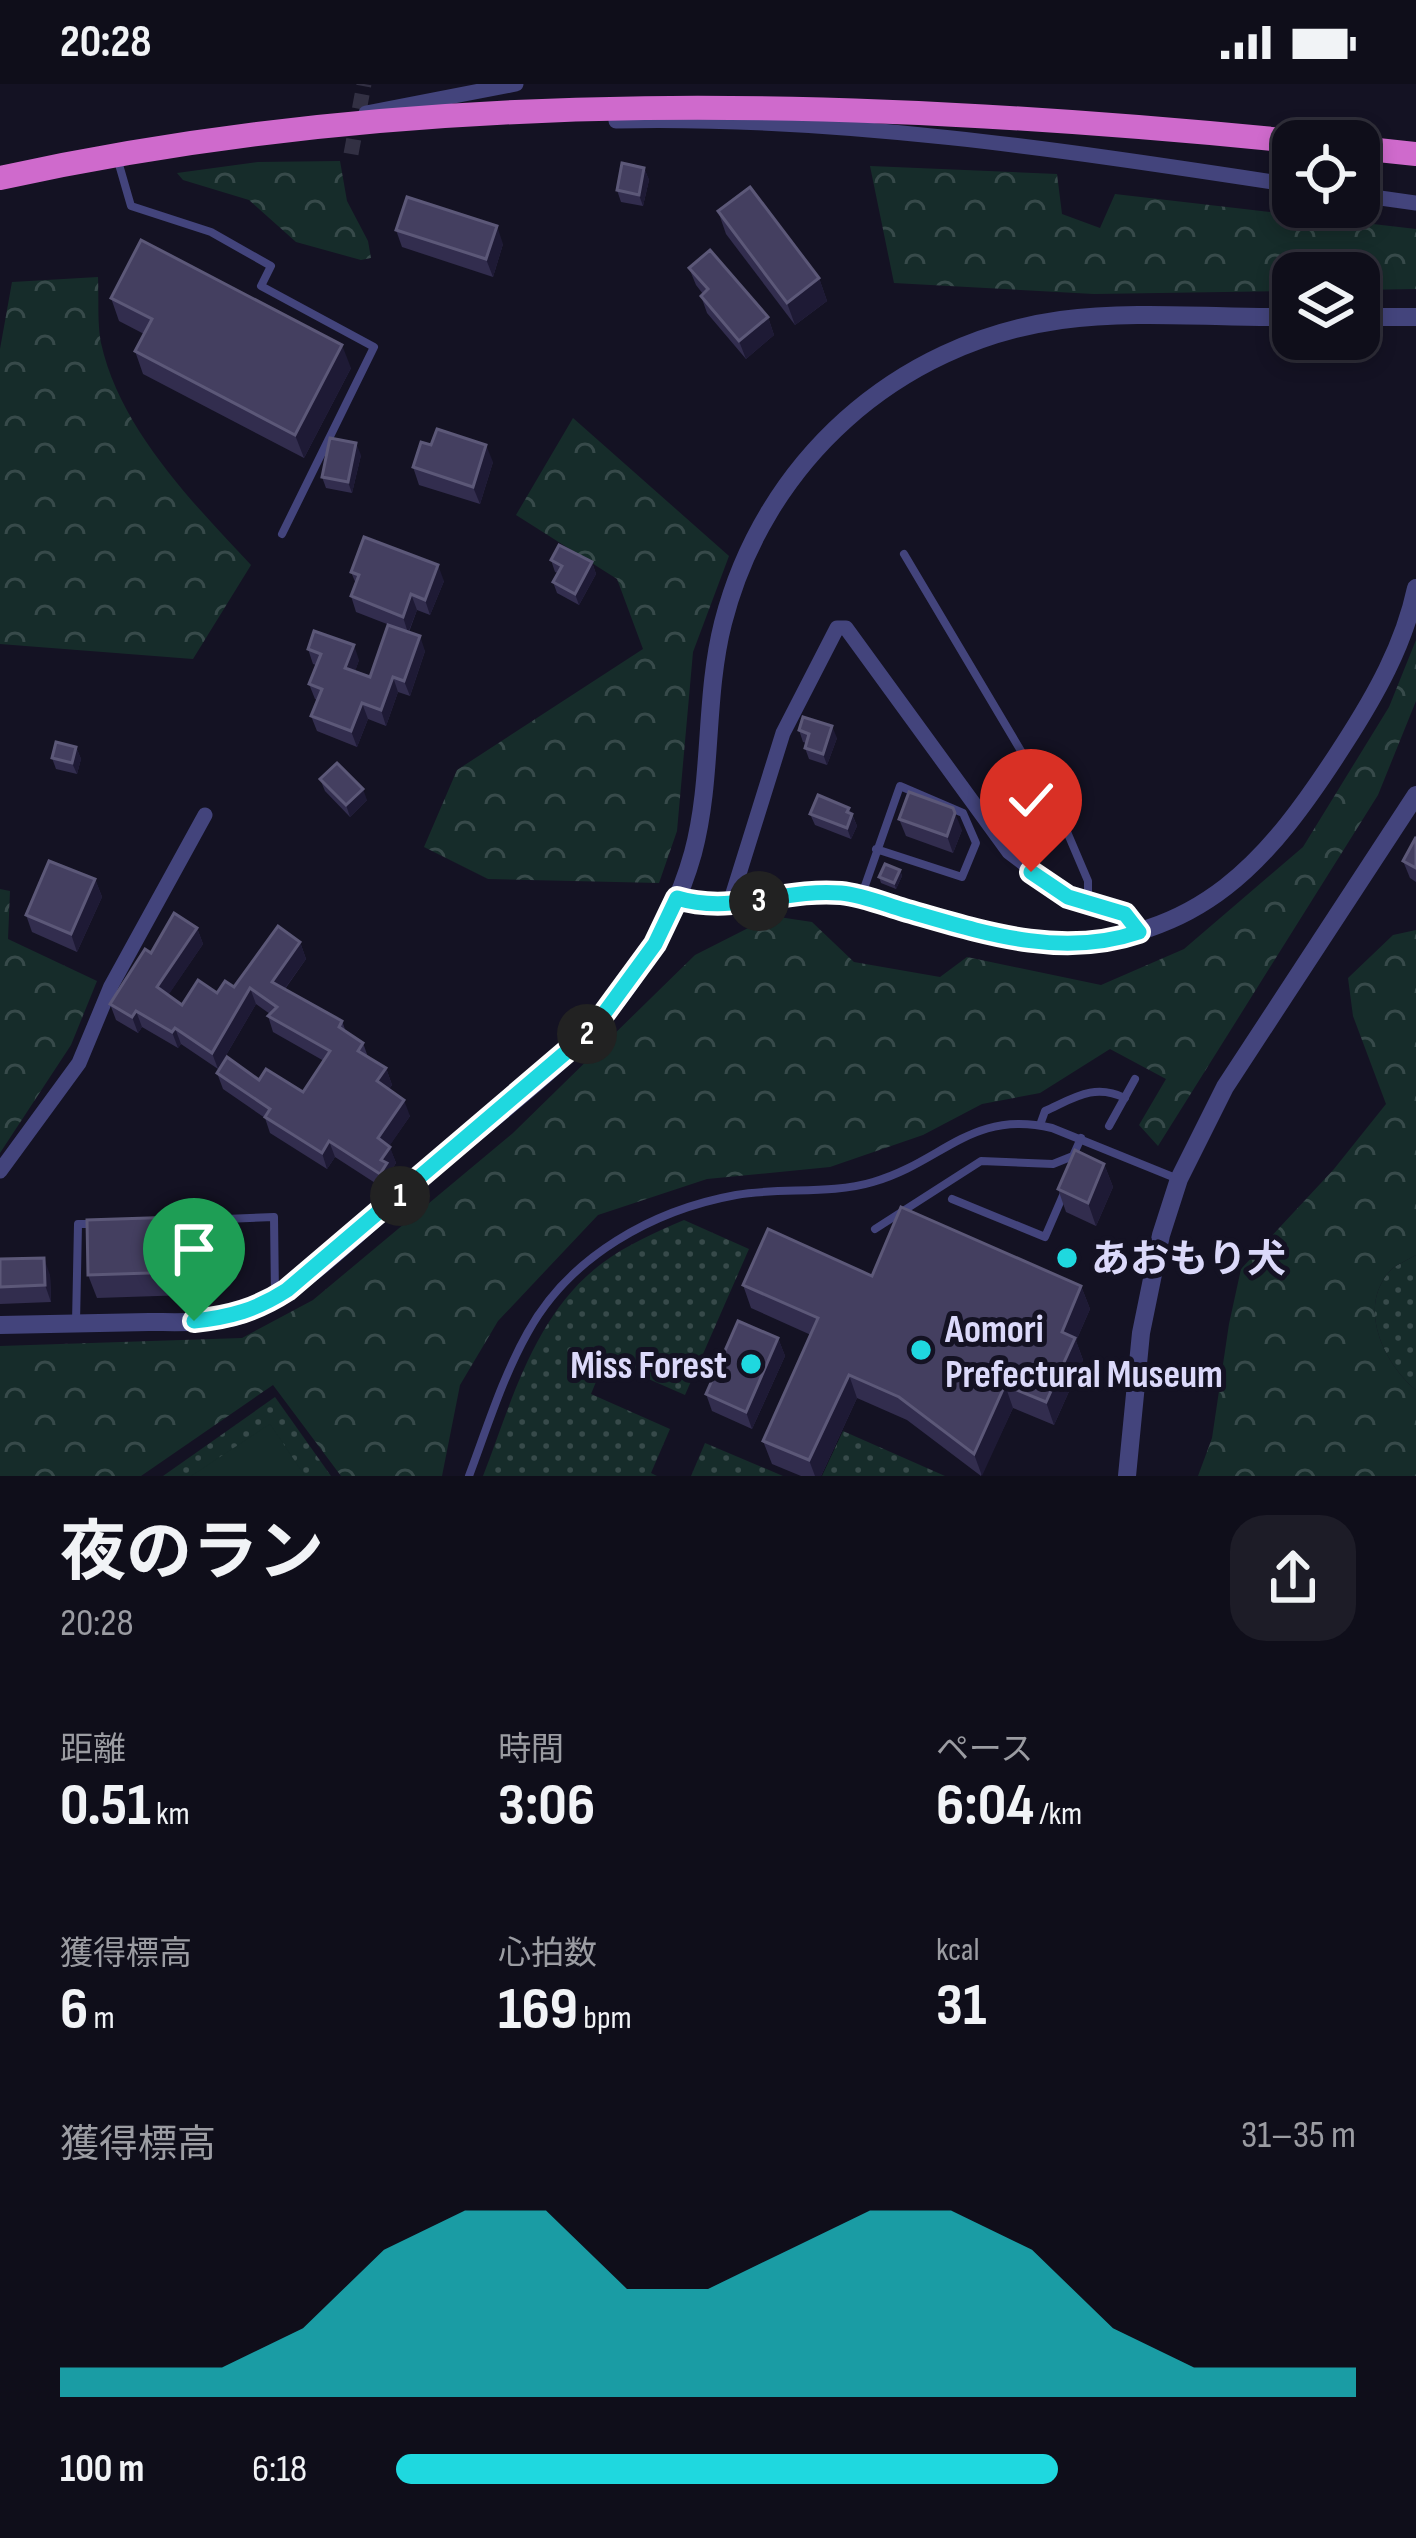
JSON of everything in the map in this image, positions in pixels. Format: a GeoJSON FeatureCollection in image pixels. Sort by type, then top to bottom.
{"type":"FeatureCollection","features":[{"type":"Feature","properties":{"kind":"highway"},"geometry":{"type":"LineString","coordinates":[[0,178],[116,154],[311,126],[595,107],[851,108],[1272,139]]}},
{"type":"Feature","properties":{"kind":"highway"},"geometry":{"type":"LineString","coordinates":[[1380,150],[1416,154]]}},
{"type":"Feature","properties":{"kind":"street"},"geometry":{"type":"LineString","coordinates":[[311,126],[516,84]]}},
{"type":"Feature","properties":{"kind":"street"},"geometry":{"type":"LineString","coordinates":[[358,122],[452,126],[670,120],[929,134],[1272,182]]}},
{"type":"Feature","properties":{"kind":"street"},"geometry":{"type":"LineString","coordinates":[[1380,198],[1416,203]]}},
{"type":"Feature","properties":{"kind":"street"},"geometry":{"type":"LineString","coordinates":[[0,1324],[235,1317],[275,1298],[592,1030],[655,944],[692,853],[703,802],[715,660],[724,620],[757,531],[791,475],[819,444],[884,390],[936,357],[998,333],[1064,320],[1272,317]]}},
{"type":"Feature","properties":{"kind":"street"},"geometry":{"type":"LineString","coordinates":[[1380,317],[1416,317]]}},
{"type":"Feature","properties":{"kind":"street"},"geometry":{"type":"LineString","coordinates":[[677,898],[729,906],[803,893],[844,893],[1009,939],[1048,944],[1119,939],[1139,932],[1217,896],[1262,858],[1310,797],[1370,701],[1389,667],[1416,588]]}},
{"type":"Feature","properties":{"kind":"street"},"geometry":{"type":"LineString","coordinates":[[729,906],[783,733],[837,628],[846,628],[1009,852],[1068,897],[1125,914],[1139,932]]}},
{"type":"Feature","properties":{"kind":"street"},"geometry":{"type":"LineString","coordinates":[[1127,1476],[1151,1274],[1179,1179],[1225,1088],[1416,795]]}},
{"type":"Feature","properties":{"kind":"street"},"geometry":{"type":"LineString","coordinates":[[0,1171],[79,1063],[111,986],[205,815]]}},
{"type":"Feature","properties":{"kind":"lane"},"geometry":{"type":"LineString","coordinates":[[116,154],[131,206],[211,232],[271,266],[261,286],[374,347],[282,535]]}},
{"type":"Feature","properties":{"kind":"lane"},"geometry":{"type":"LineString","coordinates":[[904,554],[1062,820],[1088,881],[1088,903]]}},
{"type":"Feature","properties":{"kind":"lane"},"geometry":{"type":"LineString","coordinates":[[861,898],[876,849],[900,786],[963,813],[976,843],[962,877],[876,849]]}},
{"type":"Feature","properties":{"kind":"lane"},"geometry":{"type":"LineString","coordinates":[[1109,1126],[1135,1079]]}},
{"type":"Feature","properties":{"kind":"lane"},"geometry":{"type":"LineString","coordinates":[[1040,1125],[1045,1111],[1094,1090],[1107,1089],[1125,1098]]}},
{"type":"Feature","properties":{"kind":"lane"},"geometry":{"type":"LineString","coordinates":[[469,1476],[513,1364],[546,1304],[572,1274],[636,1229],[736,1195],[867,1184],[920,1164],[970,1132],[1008,1124],[1040,1125],[1081,1138],[1179,1179]]}},
{"type":"Feature","properties":{"kind":"lane"},"geometry":{"type":"LineString","coordinates":[[952,1198],[1045,1238],[1072,1175],[1081,1138]]}},
{"type":"Feature","properties":{"kind":"lane"},"geometry":{"type":"LineString","coordinates":[[875,1229],[981,1161],[1052,1164],[1073,1156]]}},
{"type":"Feature","properties":{"kind":"lane"},"geometry":{"type":"LineString","coordinates":[[187,1220],[274,1217],[275,1298]]}},
{"type":"Feature","properties":{"kind":"lane"},"geometry":{"type":"LineString","coordinates":[[76,1323],[78,1224],[100,1224]]}},
{"type":"Feature","properties":{"kind":"green space"},"geometry":{"type":"Polygon","coordinates":[[[340,161],[347,201],[368,241],[371,258],[361,260],[296,242],[249,200],[183,180],[177,173],[258,162],[340,161]]]}},
{"type":"Feature","properties":{"kind":"green space"},"geometry":{"type":"Polygon","coordinates":[[[870,166],[1057,174],[1062,214],[1100,228],[1115,194],[1272,212],[1272,228],[1380,225],[1416,229],[1416,289],[1380,290],[1380,252],[1272,252],[1272,291],[1094,294],[894,283],[870,166]]]}},
{"type":"Feature","properties":{"kind":"green space"},"geometry":{"type":"Polygon","coordinates":[[[98,277],[101,343],[124,405],[161,463],[251,565],[193,659],[0,644],[0,349],[12,282],[98,277]]]}},
{"type":"Feature","properties":{"kind":"green space"},"geometry":{"type":"Polygon","coordinates":[[[573,418],[729,556],[693,652],[677,831],[659,883],[488,879],[424,847],[457,770],[643,649],[617,579],[516,515],[573,418]]]}},
{"type":"Feature","properties":{"kind":"green space"},"geometry":{"type":"Polygon","coordinates":[[[1416,640],[1416,701],[1378,795],[1158,1146],[1139,1125],[1166,1079],[1110,1049],[1040,1093],[982,1104],[923,1135],[830,1167],[707,1179],[598,1215],[498,1321],[460,1385],[442,1476],[341,1476],[273,1385],[141,1476],[0,1476],[0,1346],[242,1338],[313,1300],[513,1133],[695,955],[772,916],[812,922],[854,962],[940,977],[967,957],[1101,985],[1184,949],[1303,847],[1389,707],[1416,640]]]}},
{"type":"Feature","properties":{"kind":"green space"},"geometry":{"type":"Polygon","coordinates":[[[0,889],[10,891],[8,939],[97,981],[71,1045],[0,1153],[0,889]]]}},
{"type":"Feature","properties":{"kind":"green space"},"geometry":{"type":"Polygon","coordinates":[[[1416,930],[1416,1255],[1393,1268],[1381,1284],[1375,1317],[1385,1350],[1416,1390],[1416,1476],[1198,1476],[1212,1438],[1241,1269],[1334,1169],[1386,1104],[1353,1016],[1348,978],[1393,935],[1416,930]]]}},
{"type":"Feature","properties":{"kind":"green space"},"geometry":{"type":"Polygon","coordinates":[[[684,1220],[749,1249],[685,1395],[605,1360],[591,1394],[670,1429],[651,1473],[657,1476],[483,1476],[515,1389],[558,1308],[611,1257],[684,1220]]]}},
{"type":"Feature","properties":{"kind":"green space"},"geometry":{"type":"Polygon","coordinates":[[[1416,1255],[1416,1390],[1385,1350],[1375,1317],[1381,1284],[1393,1268],[1416,1255]]]}},
{"type":"Feature","properties":{"kind":"green space"},"geometry":{"type":"Polygon","coordinates":[[[275,1397],[331,1476],[163,1476],[275,1397]]]}},
{"type":"Feature","properties":{"kind":"green space"},"geometry":{"type":"Polygon","coordinates":[[[270,1424],[305,1476],[191,1476],[270,1424]]]}},
{"type":"Feature","properties":{"kind":"green space"},"geometry":{"type":"Polygon","coordinates":[[[843,1431],[945,1476],[822,1476],[843,1431]]]}},
{"type":"Feature","properties":{"kind":"green space"},"geometry":{"type":"Polygon","coordinates":[[[705,1443],[783,1476],[691,1476],[705,1443]]]}},
{"type":"Feature","properties":{"kind":"building"},"geometry":{"type":"Polygon","coordinates":[[[622,163],[644,168],[639,195],[617,190],[622,163]]]}},
{"type":"Feature","properties":{"kind":"building"},"geometry":{"type":"Polygon","coordinates":[[[750,187],[819,278],[787,303],[718,211],[750,187]]]}},
{"type":"Feature","properties":{"kind":"building"},"geometry":{"type":"Polygon","coordinates":[[[407,197],[497,226],[486,259],[396,230],[407,197]]]}},
{"type":"Feature","properties":{"kind":"building"},"geometry":{"type":"Polygon","coordinates":[[[141,240],[342,345],[295,435],[135,351],[152,319],[111,298],[141,240]]]}},
{"type":"Feature","properties":{"kind":"building"},"geometry":{"type":"Polygon","coordinates":[[[710,250],[768,317],[739,341],[701,296],[708,289],[689,268],[710,250]]]}},
{"type":"Feature","properties":{"kind":"building"},"geometry":{"type":"Polygon","coordinates":[[[437,429],[486,445],[473,487],[413,467],[421,442],[431,445],[437,429]]]}},
{"type":"Feature","properties":{"kind":"building"},"geometry":{"type":"Polygon","coordinates":[[[330,438],[356,443],[348,482],[322,477],[330,438]]]}},
{"type":"Feature","properties":{"kind":"building"},"geometry":{"type":"Polygon","coordinates":[[[364,537],[438,565],[425,600],[411,594],[403,617],[351,596],[359,575],[351,572],[364,537]]]}},
{"type":"Feature","properties":{"kind":"building"},"geometry":{"type":"Polygon","coordinates":[[[559,545],[592,562],[575,594],[553,582],[562,566],[551,560],[559,545]]]}},
{"type":"Feature","properties":{"kind":"building"},"geometry":{"type":"Polygon","coordinates":[[[388,625],[420,636],[404,681],[393,677],[381,710],[362,703],[351,731],[311,716],[322,689],[309,684],[321,654],[308,649],[314,631],[354,645],[345,668],[370,677],[388,625]]]}},
{"type":"Feature","properties":{"kind":"building"},"geometry":{"type":"Polygon","coordinates":[[[803,717],[832,726],[823,754],[805,748],[809,734],[799,730],[803,717]]]}},
{"type":"Feature","properties":{"kind":"building"},"geometry":{"type":"Polygon","coordinates":[[[56,742],[76,747],[72,763],[52,758],[56,742]]]}},
{"type":"Feature","properties":{"kind":"building"},"geometry":{"type":"Polygon","coordinates":[[[337,763],[363,789],[346,805],[320,779],[337,763]]]}},
{"type":"Feature","properties":{"kind":"building"},"geometry":{"type":"Polygon","coordinates":[[[909,792],[953,808],[947,836],[899,819],[909,792]]]}},
{"type":"Feature","properties":{"kind":"building"},"geometry":{"type":"Polygon","coordinates":[[[818,795],[849,808],[847,828],[810,814],[818,795]]]}},
{"type":"Feature","properties":{"kind":"building"},"geometry":{"type":"Polygon","coordinates":[[[1416,837],[1416,868],[1403,861],[1416,837]]]}},
{"type":"Feature","properties":{"kind":"building"},"geometry":{"type":"Polygon","coordinates":[[[49,861],[95,879],[71,934],[26,915],[49,861]]]}},
{"type":"Feature","properties":{"kind":"building"},"geometry":{"type":"Polygon","coordinates":[[[885,864],[900,870],[894,883],[879,877],[885,864]]]}},
{"type":"Feature","properties":{"kind":"building"},"geometry":{"type":"Polygon","coordinates":[[[174,913],[197,928],[157,987],[182,1005],[198,980],[217,993],[225,981],[234,987],[278,926],[300,942],[272,982],[342,1021],[339,1027],[363,1043],[358,1051],[386,1068],[377,1081],[404,1100],[378,1138],[390,1147],[381,1160],[387,1163],[380,1174],[329,1141],[322,1153],[265,1117],[270,1109],[217,1073],[227,1057],[259,1080],[266,1069],[303,1092],[330,1051],[268,1016],[277,1007],[250,988],[212,1053],[175,1028],[172,1032],[136,1011],[132,1017],[110,1004],[145,949],[151,953],[174,913]]]}},
{"type":"Feature","properties":{"kind":"building"},"geometry":{"type":"Polygon","coordinates":[[[1075,1150],[1104,1164],[1088,1203],[1058,1189],[1075,1150]]]}},
{"type":"Feature","properties":{"kind":"building"},"geometry":{"type":"Polygon","coordinates":[[[901,1207],[1081,1286],[1062,1332],[1075,1338],[1046,1402],[1005,1385],[974,1454],[899,1397],[849,1375],[809,1460],[763,1441],[818,1318],[743,1285],[768,1229],[872,1276],[901,1207]]]}},
{"type":"Feature","properties":{"kind":"building"},"geometry":{"type":"Polygon","coordinates":[[[209,1216],[211,1271],[88,1275],[87,1220],[209,1216]]]}},
{"type":"Feature","properties":{"kind":"building"},"geometry":{"type":"Polygon","coordinates":[[[44,1258],[45,1285],[0,1287],[0,1259],[44,1258]]]}},
{"type":"Feature","properties":{"kind":"building"},"geometry":{"type":"Polygon","coordinates":[[[738,1321],[778,1338],[746,1412],[706,1394],[738,1321]]]}},
{"type":"Feature","properties":{"kind":"tunnel"},"geometry":{"type":"LineString","coordinates":[[351,154],[364,84]]}},
{"type":"Feature","properties":{"kind":"place","name":"あおもり犬"},"geometry":{"type":"Point","coordinates":[1067,1258]}},
{"type":"Feature","properties":{"kind":"place","name":"Aomori Prefectural Museum"},"geometry":{"type":"Point","coordinates":[921,1350]}},
{"type":"Feature","properties":{"kind":"place","name":"Miss Forest"},"geometry":{"type":"Point","coordinates":[751,1364]}},
{"type":"Feature","properties":{"kind":"route"},"geometry":{"type":"LineString","coordinates":[[194,1321],[235,1317],[287,1290],[592,1030],[655,944],[677,898],[729,906],[803,893],[844,893],[1009,939],[1048,944],[1119,939],[1139,932],[1125,914],[1068,897],[1031,872]]}}]}
